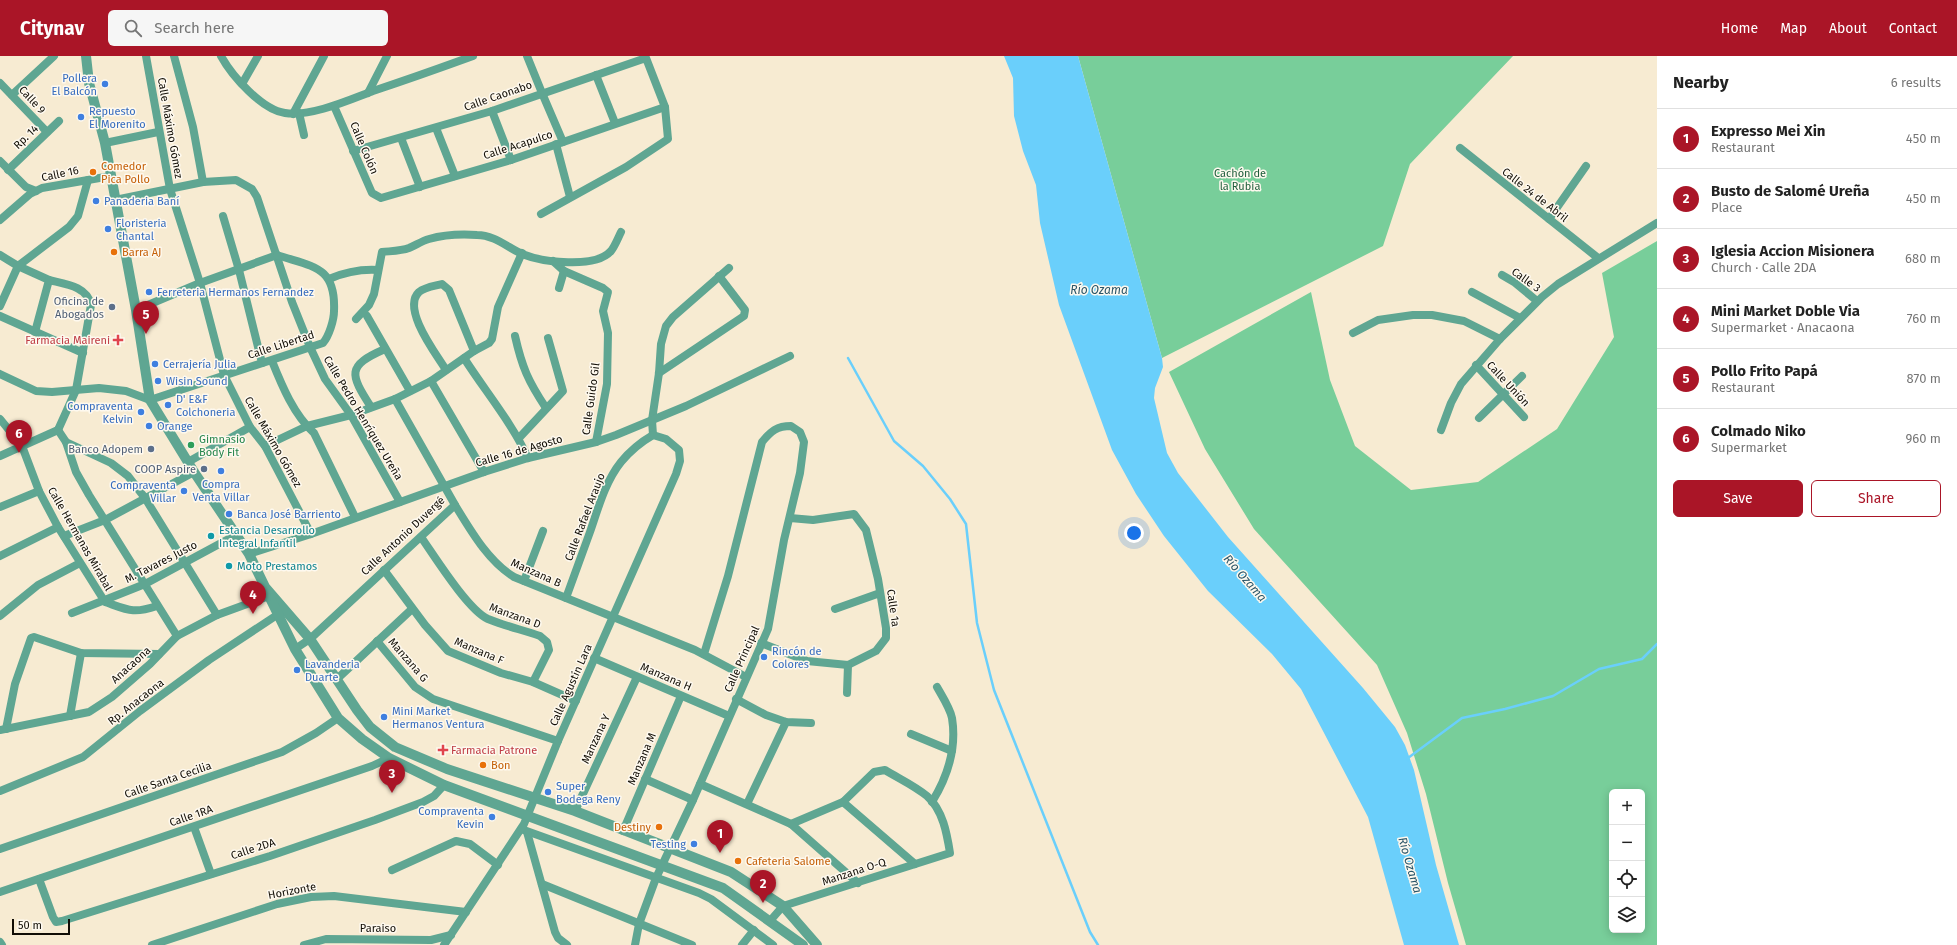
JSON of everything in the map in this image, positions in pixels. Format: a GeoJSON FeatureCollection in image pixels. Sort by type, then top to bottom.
{"type":"FeatureCollection","features":[{"type":"Feature","properties":{"kind":"street"},"geometry":{"type":"LineString","coordinates":[[12,95],[54,56]]}},
{"type":"Feature","properties":{"kind":"street"},"geometry":{"type":"LineString","coordinates":[[86,56],[90,83],[105,143],[136,310],[150,400],[194,472],[248,554],[295,648],[338,718],[362,739],[389,758],[444,785],[723,888],[803,945]]}},
{"type":"Feature","properties":{"kind":"street","name":"Calle Máximo Gómez"},"geometry":{"type":"LineString","coordinates":[[146,56],[158,132],[170,189],[200,283],[224,375],[250,427],[265,446],[311,534]]}},
{"type":"Feature","properties":{"kind":"street"},"geometry":{"type":"LineString","coordinates":[[174,56],[193,127],[203,182]]}},
{"type":"Feature","properties":{"kind":"street"},"geometry":{"type":"LineString","coordinates":[[221,56],[227,67],[257,98],[283,113],[296,113],[334,106],[473,56]]}},
{"type":"Feature","properties":{"kind":"street"},"geometry":{"type":"LineString","coordinates":[[242,84],[258,56]]}},
{"type":"Feature","properties":{"kind":"street"},"geometry":{"type":"LineString","coordinates":[[304,135],[296,113],[324,56]]}},
{"type":"Feature","properties":{"kind":"street"},"geometry":{"type":"LineString","coordinates":[[368,93],[387,56]]}},
{"type":"Feature","properties":{"kind":"street"},"geometry":{"type":"LineString","coordinates":[[527,56],[560,143],[570,197]]}},
{"type":"Feature","properties":{"kind":"street","name":"Calle Caonabo"},"geometry":{"type":"LineString","coordinates":[[353,151],[492,111],[644,58],[648,60],[665,107]]}},
{"type":"Feature","properties":{"kind":"street"},"geometry":{"type":"LineString","coordinates":[[596,75],[615,123]]}},
{"type":"Feature","properties":{"kind":"street","name":"Calle 9"},"geometry":{"type":"LineString","coordinates":[[0,83],[47,132]]}},
{"type":"Feature","properties":{"kind":"street","name":"Calle Colón"},"geometry":{"type":"LineString","coordinates":[[334,106],[372,193],[376,198]]}},
{"type":"Feature","properties":{"kind":"street"},"geometry":{"type":"LineString","coordinates":[[541,214],[626,167],[665,142],[669,135],[665,107]]}},
{"type":"Feature","properties":{"kind":"street","name":"Calle Acapulco"},"geometry":{"type":"LineString","coordinates":[[376,198],[394,195],[511,160],[665,107]]}},
{"type":"Feature","properties":{"kind":"street"},"geometry":{"type":"LineString","coordinates":[[492,111],[511,160]]}},
{"type":"Feature","properties":{"kind":"street","name":"Rp. 14"},"geometry":{"type":"LineString","coordinates":[[8,170],[59,121]]}},
{"type":"Feature","properties":{"kind":"street"},"geometry":{"type":"LineString","coordinates":[[436,128],[455,176]]}},
{"type":"Feature","properties":{"kind":"street"},"geometry":{"type":"LineString","coordinates":[[105,143],[158,132]]}},
{"type":"Feature","properties":{"kind":"street"},"geometry":{"type":"LineString","coordinates":[[402,138],[420,187]]}},
{"type":"Feature","properties":{"kind":"street","name":"Calle 24 de Abril"},"geometry":{"type":"LineString","coordinates":[[1460,148],[1598,258]]}},
{"type":"Feature","properties":{"kind":"street"},"geometry":{"type":"LineString","coordinates":[[0,161],[26,187],[36,191]]}},
{"type":"Feature","properties":{"kind":"street"},"geometry":{"type":"LineString","coordinates":[[1549,219],[1586,166]]}},
{"type":"Feature","properties":{"kind":"street","name":"Calle 16"},"geometry":{"type":"LineString","coordinates":[[0,220],[30,194],[36,191],[111,176]]}},
{"type":"Feature","properties":{"kind":"street"},"geometry":{"type":"LineString","coordinates":[[0,306],[18,266],[69,227],[78,216],[88,180]]}},
{"type":"Feature","properties":{"kind":"street","name":"Calle Pedro Henríquez Ureña"},"geometry":{"type":"LineString","coordinates":[[115,200],[203,182],[236,180],[252,189],[257,197],[292,302],[325,379],[351,415],[400,502]]}},
{"type":"Feature","properties":{"kind":"street"},"geometry":{"type":"LineString","coordinates":[[222,216],[239,270],[262,364]]}},
{"type":"Feature","properties":{"kind":"street"},"geometry":{"type":"LineString","coordinates":[[1441,430],[1451,403],[1461,384],[1476,365],[1520,318],[1558,284],[1657,223]]}},
{"type":"Feature","properties":{"kind":"street"},"geometry":{"type":"LineString","coordinates":[[356,319],[369,305],[374,294],[382,252],[407,248],[429,239],[447,236],[480,235],[507,244],[522,254],[553,261],[585,261],[600,257],[611,250],[621,232]]}},
{"type":"Feature","properties":{"kind":"street"},"geometry":{"type":"LineString","coordinates":[[0,254],[18,266],[49,280],[83,291],[90,299],[91,305],[76,390],[58,430],[0,456]]}},
{"type":"Feature","properties":{"kind":"street"},"geometry":{"type":"LineString","coordinates":[[136,310],[200,283],[239,270],[277,254],[311,266],[322,272],[329,280],[337,276],[370,269],[378,270]]}},
{"type":"Feature","properties":{"kind":"street"},"geometry":{"type":"LineString","coordinates":[[265,446],[307,426],[351,415],[395,399],[431,381],[474,351],[489,343],[492,339],[498,307],[522,254]]}},
{"type":"Feature","properties":{"kind":"street"},"geometry":{"type":"LineString","coordinates":[[553,261],[564,271],[559,288]]}},
{"type":"Feature","properties":{"kind":"street"},"geometry":{"type":"LineString","coordinates":[[653,435],[652,420],[659,374],[661,344],[666,326],[729,268]]}},
{"type":"Feature","properties":{"kind":"street","name":"Calle Guido Gil"},"geometry":{"type":"LineString","coordinates":[[564,271],[606,289],[608,292],[604,311],[608,333],[607,384],[596,442]]}},
{"type":"Feature","properties":{"kind":"street","name":"Calle 3"},"geometry":{"type":"LineString","coordinates":[[1502,275],[1514,282],[1537,302]]}},
{"type":"Feature","properties":{"kind":"street"},"geometry":{"type":"LineString","coordinates":[[659,374],[744,316],[745,310],[719,276]]}},
{"type":"Feature","properties":{"kind":"street"},"geometry":{"type":"LineString","coordinates":[[35,332],[49,280]]}},
{"type":"Feature","properties":{"kind":"street","name":"Calle Libertad"},"geometry":{"type":"LineString","coordinates":[[150,400],[323,343],[326,339],[334,315],[333,289],[329,280]]}},
{"type":"Feature","properties":{"kind":"street"},"geometry":{"type":"LineString","coordinates":[[446,370],[422,330],[416,315],[414,302],[419,293],[430,287],[442,284],[449,290],[474,351]]}},
{"type":"Feature","properties":{"kind":"street"},"geometry":{"type":"LineString","coordinates":[[1472,292],[1520,318]]}},
{"type":"Feature","properties":{"kind":"street"},"geometry":{"type":"LineString","coordinates":[[1353,333],[1378,320],[1413,315],[1432,315],[1464,321],[1500,339]]}},
{"type":"Feature","properties":{"kind":"street"},"geometry":{"type":"LineString","coordinates":[[2,316],[83,353]]}},
{"type":"Feature","properties":{"kind":"street"},"geometry":{"type":"LineString","coordinates":[[367,316],[410,391]]}},
{"type":"Feature","properties":{"kind":"street"},"geometry":{"type":"LineString","coordinates":[[515,336],[521,360],[529,382],[546,408]]}},
{"type":"Feature","properties":{"kind":"street"},"geometry":{"type":"LineString","coordinates":[[519,438],[561,393],[563,388],[548,338]]}},
{"type":"Feature","properties":{"kind":"street"},"geometry":{"type":"LineString","coordinates":[[371,407],[356,384],[354,373],[357,366],[366,358],[385,349]]}},
{"type":"Feature","properties":{"kind":"street","name":"Calle 16 de Agosto"},"geometry":{"type":"LineString","coordinates":[[248,554],[311,534],[484,472],[528,458],[596,442],[686,406],[790,356]]}},
{"type":"Feature","properties":{"kind":"street"},"geometry":{"type":"LineString","coordinates":[[464,358],[486,394],[519,438],[528,458]]}},
{"type":"Feature","properties":{"kind":"street"},"geometry":{"type":"LineString","coordinates":[[272,361],[281,385],[307,426],[314,433],[355,517]]}},
{"type":"Feature","properties":{"kind":"street","name":"Calle Unión"},"geometry":{"type":"LineString","coordinates":[[1476,365],[1524,417]]}},
{"type":"Feature","properties":{"kind":"street"},"geometry":{"type":"LineString","coordinates":[[0,374],[36,391],[99,388],[126,391],[150,400]]}},
{"type":"Feature","properties":{"kind":"street"},"geometry":{"type":"LineString","coordinates":[[1479,418],[1522,376]]}},
{"type":"Feature","properties":{"kind":"street"},"geometry":{"type":"LineString","coordinates":[[431,381],[484,472]]}},
{"type":"Feature","properties":{"kind":"street","name":"Calle Antonio Duvergé"},"geometry":{"type":"LineString","coordinates":[[295,648],[310,639],[455,505],[395,399]]}},
{"type":"Feature","properties":{"kind":"street","name":"Calle Hermanas Mirabal"},"geometry":{"type":"LineString","coordinates":[[0,419],[22,446],[39,491],[58,527],[105,602],[134,611],[142,611],[157,606]]}},
{"type":"Feature","properties":{"kind":"street","name":"Calle Principal"},"geometry":{"type":"LineString","coordinates":[[635,945],[638,924],[656,878],[693,800],[768,629],[800,473],[804,442],[800,432],[791,426],[779,426],[770,432],[762,442],[728,576],[704,654]]}},
{"type":"Feature","properties":{"kind":"street"},"geometry":{"type":"LineString","coordinates":[[188,462],[250,427]]}},
{"type":"Feature","properties":{"kind":"street"},"geometry":{"type":"LineString","coordinates":[[58,430],[66,442],[76,472],[157,606],[177,636]]}},
{"type":"Feature","properties":{"kind":"street","name":"Calle Rafael Araujo"},"geometry":{"type":"LineString","coordinates":[[566,598],[597,512],[612,476],[620,463],[631,451],[642,441],[653,435]]}},
{"type":"Feature","properties":{"kind":"street","name":"Calle Agustín Lara"},"geometry":{"type":"LineString","coordinates":[[444,945],[498,865],[524,831],[527,815],[558,741],[680,461],[679,450],[674,444],[666,439],[653,435]]}},
{"type":"Feature","properties":{"kind":"street"},"geometry":{"type":"LineString","coordinates":[[66,442],[121,469],[146,498],[217,616]]}},
{"type":"Feature","properties":{"kind":"street"},"geometry":{"type":"LineString","coordinates":[[64,536],[105,520],[194,472]]}},
{"type":"Feature","properties":{"kind":"street"},"geometry":{"type":"LineString","coordinates":[[0,507],[39,491]]}},
{"type":"Feature","properties":{"kind":"street","name":"Manzana B"},"geometry":{"type":"LineString","coordinates":[[455,505],[466,524],[493,560],[503,570],[524,581],[704,654],[746,677]]}},
{"type":"Feature","properties":{"kind":"street","name":"Calle 1a"},"geometry":{"type":"LineString","coordinates":[[790,518],[813,520],[854,514],[866,530],[880,593],[886,638],[876,651],[848,665]]}},
{"type":"Feature","properties":{"kind":"street"},"geometry":{"type":"LineString","coordinates":[[0,556],[58,527]]}},
{"type":"Feature","properties":{"kind":"street"},"geometry":{"type":"LineString","coordinates":[[524,581],[543,531]]}},
{"type":"Feature","properties":{"kind":"street","name":"M. Tavares Justo"},"geometry":{"type":"LineString","coordinates":[[72,614],[105,602],[145,584],[236,535]]}},
{"type":"Feature","properties":{"kind":"street","name":"Manzana D"},"geometry":{"type":"LineString","coordinates":[[421,537],[465,599],[479,613],[487,619],[540,636],[548,642],[549,650],[533,682]]}},
{"type":"Feature","properties":{"kind":"street"},"geometry":{"type":"LineString","coordinates":[[0,616],[38,585],[80,563]]}},
{"type":"Feature","properties":{"kind":"street","name":"Manzana F"},"geometry":{"type":"LineString","coordinates":[[384,570],[412,609],[448,651],[501,673],[533,682],[576,700]]}},
{"type":"Feature","properties":{"kind":"street"},"geometry":{"type":"LineString","coordinates":[[267,591],[310,639],[370,727],[395,747],[447,769],[575,811],[623,831],[670,847],[732,872],[783,906],[817,945]]}},
{"type":"Feature","properties":{"kind":"street","name":"Anacaona"},"geometry":{"type":"LineString","coordinates":[[3,730],[89,712],[112,697],[160,654],[177,636],[267,591]]}},
{"type":"Feature","properties":{"kind":"street"},"geometry":{"type":"LineString","coordinates":[[835,608],[880,593]]}},
{"type":"Feature","properties":{"kind":"street"},"geometry":{"type":"LineString","coordinates":[[336,679],[412,609]]}},
{"type":"Feature","properties":{"kind":"street","name":"Rp. Anacaona"},"geometry":{"type":"LineString","coordinates":[[0,791],[83,757],[140,711],[196,669],[278,615]]}},
{"type":"Feature","properties":{"kind":"street"},"geometry":{"type":"LineString","coordinates":[[3,730],[15,684],[29,641],[34,637],[81,653],[160,654]]}},
{"type":"Feature","properties":{"kind":"street","name":"Manzana G"},"geometry":{"type":"LineString","coordinates":[[377,641],[415,687],[433,699],[558,741]]}},
{"type":"Feature","properties":{"kind":"street"},"geometry":{"type":"LineString","coordinates":[[761,643],[807,661],[848,665],[848,693]]}},
{"type":"Feature","properties":{"kind":"street"},"geometry":{"type":"LineString","coordinates":[[70,716],[81,653]]}},
{"type":"Feature","properties":{"kind":"street","name":"Manzana H"},"geometry":{"type":"LineString","coordinates":[[594,658],[729,716]]}},
{"type":"Feature","properties":{"kind":"street","name":"Manzana Y"},"geometry":{"type":"LineString","coordinates":[[575,811],[637,676]]}},
{"type":"Feature","properties":{"kind":"street"},"geometry":{"type":"LineString","coordinates":[[791,824],[843,802],[874,772],[885,770],[928,797],[932,802],[944,783],[952,751],[952,717],[937,687]]}},
{"type":"Feature","properties":{"kind":"street","name":"Manzana M"},"geometry":{"type":"LineString","coordinates":[[623,831],[681,696]]}},
{"type":"Feature","properties":{"kind":"street"},"geometry":{"type":"LineString","coordinates":[[736,699],[766,715],[786,722],[811,723]]}},
{"type":"Feature","properties":{"kind":"street","name":"Calle Santa Cecilia"},"geometry":{"type":"LineString","coordinates":[[0,849],[282,752],[316,733],[338,718]]}},
{"type":"Feature","properties":{"kind":"street"},"geometry":{"type":"LineString","coordinates":[[747,804],[786,722]]}},
{"type":"Feature","properties":{"kind":"street"},"geometry":{"type":"LineString","coordinates":[[911,734],[952,751]]}},
{"type":"Feature","properties":{"kind":"street","name":"Calle 1RA"},"geometry":{"type":"LineString","coordinates":[[0,892],[372,766],[389,758]]}},
{"type":"Feature","properties":{"kind":"street"},"geometry":{"type":"LineString","coordinates":[[645,779],[693,800]]}},
{"type":"Feature","properties":{"kind":"street"},"geometry":{"type":"LineString","coordinates":[[700,784],[791,824],[858,883]]}},
{"type":"Feature","properties":{"kind":"street","name":"Calle 2DA"},"geometry":{"type":"LineString","coordinates":[[39,879],[53,917],[56,922],[62,921],[345,830],[423,802],[434,796],[444,785]]}},
{"type":"Feature","properties":{"kind":"street"},"geometry":{"type":"LineString","coordinates":[[843,802],[915,864]]}},
{"type":"Feature","properties":{"kind":"street","name":"Manzana O-Q"},"geometry":{"type":"LineString","coordinates":[[783,906],[950,853],[948,836],[940,812],[932,802]]}},
{"type":"Feature","properties":{"kind":"street"},"geometry":{"type":"LineString","coordinates":[[194,827],[211,874]]}},
{"type":"Feature","properties":{"kind":"street"},"geometry":{"type":"LineString","coordinates":[[524,831],[699,893],[754,930],[773,945]]}},
{"type":"Feature","properties":{"kind":"street"},"geometry":{"type":"LineString","coordinates":[[524,831],[542,884],[555,932],[558,938],[567,945]]}},
{"type":"Feature","properties":{"kind":"street"},"geometry":{"type":"LineString","coordinates":[[392,870],[456,841],[470,844],[498,865]]}},
{"type":"Feature","properties":{"kind":"street"},"geometry":{"type":"LineString","coordinates":[[542,884],[638,924],[681,939],[692,945]]}},
{"type":"Feature","properties":{"kind":"street","name":"Horizonte"},"geometry":{"type":"LineString","coordinates":[[152,945],[277,904],[310,897],[334,896],[466,912]]}},
{"type":"Feature","properties":{"kind":"street"},"geometry":{"type":"LineString","coordinates":[[770,921],[783,906]]}},
{"type":"Feature","properties":{"kind":"street"},"geometry":{"type":"LineString","coordinates":[[742,945],[754,930]]}},
{"type":"Feature","properties":{"kind":"street","name":"Paraiso"},"geometry":{"type":"LineString","coordinates":[[304,945],[326,939],[376,938],[431,940],[451,935]]}},
{"type":"Feature","properties":{"kind":"street"},"geometry":{"type":"LineString","coordinates":[[422,945],[431,940]]}},
{"type":"Feature","properties":{"kind":"green space","name":"Cachón de la Rubia"},"geometry":{"type":"Polygon","coordinates":[[[1078,56],[1513,56],[1410,164],[1383,246],[1162,358],[1078,56]]]}},
{"type":"Feature","properties":{"kind":"green space"},"geometry":{"type":"Polygon","coordinates":[[[1657,241],[1657,945],[1466,945],[1448,883],[1426,794],[1407,733],[1377,665],[1254,529],[1205,449],[1169,372],[1311,292],[1330,380],[1355,446],[1411,490],[1478,482],[1557,429],[1614,337],[1602,273],[1657,241]]]}},
{"type":"Feature","properties":{"kind":"water","name":"Río Ozama"},"geometry":{"type":"Polygon","coordinates":[[[1004,56],[1078,56],[1162,358],[1163,367],[1155,388],[1154,398],[1167,453],[1178,473],[1228,537],[1363,688],[1395,727],[1405,745],[1414,770],[1436,865],[1459,945],[1404,945],[1368,817],[1301,689],[1272,654],[1208,591],[1164,536],[1136,494],[1112,450],[1059,305],[1040,223],[1036,185],[1023,151],[1014,116],[1013,78],[1004,56]]]}},
{"type":"Feature","properties":{"kind":"waterway"},"geometry":{"type":"LineString","coordinates":[[848,358],[894,441],[923,466],[950,499],[966,524],[977,623],[994,690],[1090,932],[1098,945]]}},
{"type":"Feature","properties":{"kind":"waterway"},"geometry":{"type":"LineString","coordinates":[[1408,760],[1408,758],[1462,718],[1505,709],[1553,696],[1599,669],[1642,659],[1657,644]]}},
{"type":"Feature","properties":{"kind":"place","name":"Pollera El Balcón"},"geometry":{"type":"Point","coordinates":[105,84]}},
{"type":"Feature","properties":{"kind":"place","name":"Repuesto El Morenito"},"geometry":{"type":"Point","coordinates":[81,117]}},
{"type":"Feature","properties":{"kind":"place","name":"Comedor Pica Pollo"},"geometry":{"type":"Point","coordinates":[93,172]}},
{"type":"Feature","properties":{"kind":"place","name":"Panaderia Baní"},"geometry":{"type":"Point","coordinates":[96,201]}},
{"type":"Feature","properties":{"kind":"place","name":"Floristeria Chantal"},"geometry":{"type":"Point","coordinates":[108,229]}},
{"type":"Feature","properties":{"kind":"place","name":"Barra AJ"},"geometry":{"type":"Point","coordinates":[114,252]}},
{"type":"Feature","properties":{"kind":"place","name":"Ferreteria Hermanos Fernandez"},"geometry":{"type":"Point","coordinates":[149,292]}},
{"type":"Feature","properties":{"kind":"place","name":"Oficina de Abogados"},"geometry":{"type":"Point","coordinates":[112,307]}},
{"type":"Feature","properties":{"kind":"place","name":"Pollo Frito Papá"},"geometry":{"type":"Point","coordinates":[146,334]}},
{"type":"Feature","properties":{"kind":"place","name":"Farmacia Maireni"},"geometry":{"type":"Point","coordinates":[118,340]}},
{"type":"Feature","properties":{"kind":"place","name":"Cerrajería Julia"},"geometry":{"type":"Point","coordinates":[155,364]}},
{"type":"Feature","properties":{"kind":"place","name":"Wisin Sound"},"geometry":{"type":"Point","coordinates":[158,381]}},
{"type":"Feature","properties":{"kind":"place","name":"D' E&F Colchoneria"},"geometry":{"type":"Point","coordinates":[168,405]}},
{"type":"Feature","properties":{"kind":"place","name":"Compraventa Kelvin"},"geometry":{"type":"Point","coordinates":[141,412]}},
{"type":"Feature","properties":{"kind":"place","name":"Orange"},"geometry":{"type":"Point","coordinates":[149,426]}},
{"type":"Feature","properties":{"kind":"place","name":"Gimnasio Body Fit"},"geometry":{"type":"Point","coordinates":[191,445]}},
{"type":"Feature","properties":{"kind":"place","name":"Banco Adopem"},"geometry":{"type":"Point","coordinates":[151,449]}},
{"type":"Feature","properties":{"kind":"place","name":"Colmado Niko"},"geometry":{"type":"Point","coordinates":[19,453]}},
{"type":"Feature","properties":{"kind":"place","name":"COOP Aspire"},"geometry":{"type":"Point","coordinates":[204,469]}},
{"type":"Feature","properties":{"kind":"place","name":"Compra Venta Villar"},"geometry":{"type":"Point","coordinates":[221,471]}},
{"type":"Feature","properties":{"kind":"place","name":"Compraventa Villar"},"geometry":{"type":"Point","coordinates":[184,491]}},
{"type":"Feature","properties":{"kind":"place","name":"Banca José Barriento"},"geometry":{"type":"Point","coordinates":[229,514]}},
{"type":"Feature","properties":{"kind":"place","name":"Estancia Desarrollo Integral Infantil"},"geometry":{"type":"Point","coordinates":[211,536]}},
{"type":"Feature","properties":{"kind":"place","name":"Moto Prestamos"},"geometry":{"type":"Point","coordinates":[229,566]}},
{"type":"Feature","properties":{"kind":"place","name":"Mini Market Doble Via"},"geometry":{"type":"Point","coordinates":[253,614]}},
{"type":"Feature","properties":{"kind":"place","name":"Rincón de Colores"},"geometry":{"type":"Point","coordinates":[764,657]}},
{"type":"Feature","properties":{"kind":"place","name":"Lavanderia Duarte"},"geometry":{"type":"Point","coordinates":[297,670]}},
{"type":"Feature","properties":{"kind":"place","name":"Mini Market Hermanos Ventura"},"geometry":{"type":"Point","coordinates":[384,717]}},
{"type":"Feature","properties":{"kind":"place","name":"Farmacia Patrone"},"geometry":{"type":"Point","coordinates":[443,750]}},
{"type":"Feature","properties":{"kind":"place","name":"Bon"},"geometry":{"type":"Point","coordinates":[483,765]}},
{"type":"Feature","properties":{"kind":"place","name":"Super Bodega Reny"},"geometry":{"type":"Point","coordinates":[548,792]}},
{"type":"Feature","properties":{"kind":"place","name":"Iglesia Accion Misionera"},"geometry":{"type":"Point","coordinates":[392,793]}},
{"type":"Feature","properties":{"kind":"place","name":"Compraventa Kevin"},"geometry":{"type":"Point","coordinates":[492,817]}},
{"type":"Feature","properties":{"kind":"place","name":"Destiny"},"geometry":{"type":"Point","coordinates":[659,827]}},
{"type":"Feature","properties":{"kind":"place","name":"Testing"},"geometry":{"type":"Point","coordinates":[694,844]}},
{"type":"Feature","properties":{"kind":"place","name":"Expresso Mei Xin"},"geometry":{"type":"Point","coordinates":[720,853]}},
{"type":"Feature","properties":{"kind":"place","name":"Cafeteria Salome"},"geometry":{"type":"Point","coordinates":[738,861]}},
{"type":"Feature","properties":{"kind":"place","name":"Busto de Salomé Ureña"},"geometry":{"type":"Point","coordinates":[763,903]}}]}
